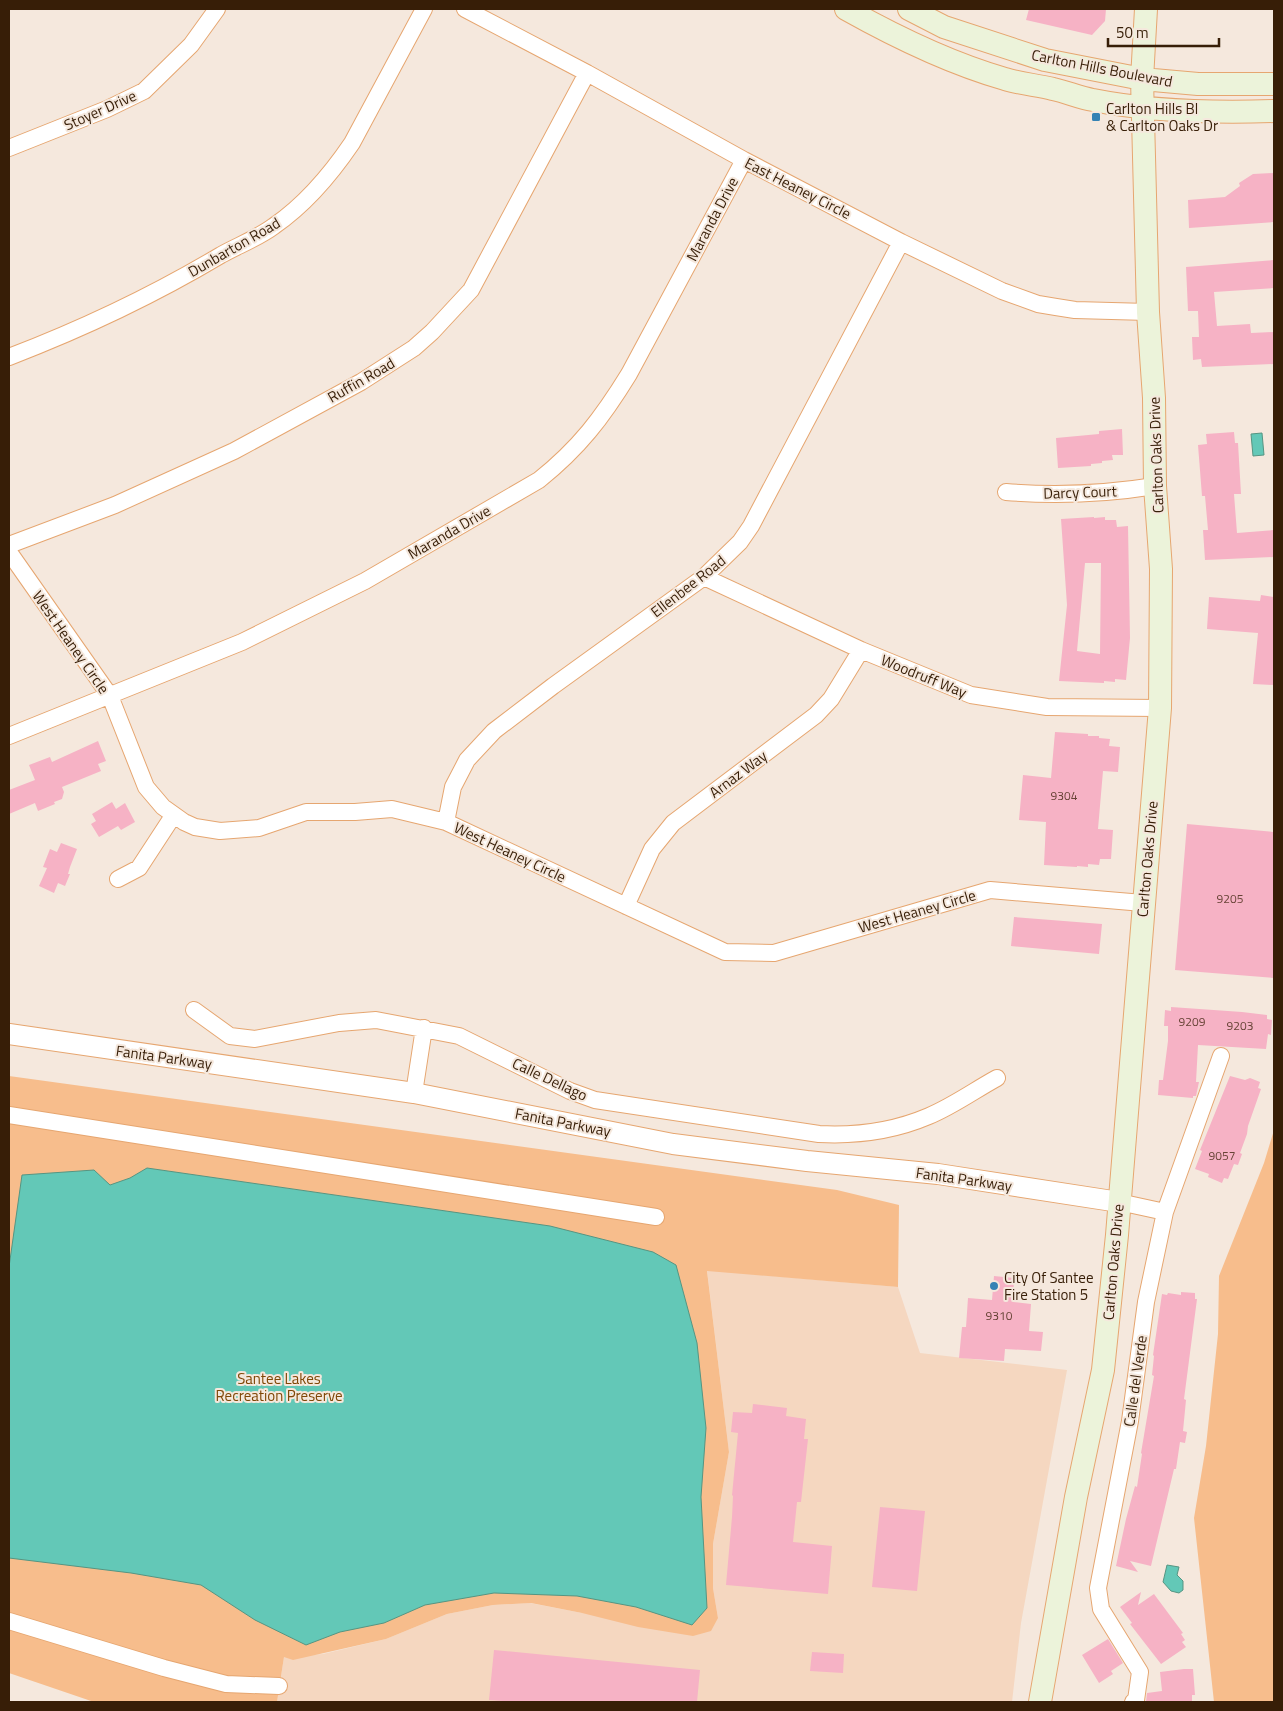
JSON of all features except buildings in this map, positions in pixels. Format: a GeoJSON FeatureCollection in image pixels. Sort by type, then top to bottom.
{"type":"FeatureCollection","features":[{"type":"Feature","properties":{"kind":"main road","name":"Carlton Hills Boulevard"},"geometry":{"type":"LineString","coordinates":[[846,9],[909,42],[1020,83],[1053,89],[1092,100],[1143,108],[1216,113],[1274,111]]}},
{"type":"Feature","properties":{"kind":"main road","name":"Carlton Hills Boulevard"},"geometry":{"type":"LineString","coordinates":[[909,9],[944,27],[1045,60],[1142,79],[1198,84],[1274,84]]}},
{"type":"Feature","properties":{"kind":"main road","name":"Carlton Oaks Drive"},"geometry":{"type":"LineString","coordinates":[[1040,1702],[1076,1498],[1102,1370],[1117,1235],[1160,708],[1162,569],[1154,486],[1154,398],[1148,312],[1142,79],[1146,9]]}},
{"type":"Feature","properties":{"kind":"street","name":"Stoyer Drive"},"geometry":{"type":"LineString","coordinates":[[9,148],[107,109],[144,91],[191,45],[217,9]]}},
{"type":"Feature","properties":{"kind":"street","name":"Dunbarton Road"},"geometry":{"type":"LineString","coordinates":[[9,357],[59,337],[205,266],[281,221],[327,178],[352,143],[424,9]]}},
{"type":"Feature","properties":{"kind":"street","name":"East Heaney Circle"},"geometry":{"type":"LineString","coordinates":[[466,9],[587,72],[744,160],[901,242],[1002,291],[1038,304],[1075,310],[1148,312]]}},
{"type":"Feature","properties":{"kind":"street","name":"Ruffin Road"},"geometry":{"type":"LineString","coordinates":[[9,546],[115,505],[225,455],[361,382],[414,348],[432,332],[470,290],[587,72]]}},
{"type":"Feature","properties":{"kind":"street","name":"Maranda Drive"},"geometry":{"type":"LineString","coordinates":[[9,736],[242,642],[365,582],[539,480],[555,467],[590,431],[612,402],[629,374],[744,160]]}},
{"type":"Feature","properties":{"kind":"street","name":"Ellenbee Road"},"geometry":{"type":"LineString","coordinates":[[446,822],[452,787],[467,760],[494,731],[704,577],[740,542],[901,242]]}},
{"type":"Feature","properties":{"kind":"street","name":"Darcy Court"},"geometry":{"type":"LineString","coordinates":[[1006,492],[1047,495],[1122,491],[1154,486]]}},
{"type":"Feature","properties":{"kind":"street","name":"West Heaney Circle"},"geometry":{"type":"LineString","coordinates":[[9,552],[110,696],[146,787],[173,816],[195,827],[220,831],[259,828],[306,812],[355,812],[392,809],[446,822],[725,952],[774,953],[990,890],[1143,902]]}},
{"type":"Feature","properties":{"kind":"street","name":"Woodruff Way"},"geometry":{"type":"LineString","coordinates":[[704,577],[861,650],[971,695],[1047,707],[1160,708]]}},
{"type":"Feature","properties":{"kind":"street","name":"Arnaz Way"},"geometry":{"type":"LineString","coordinates":[[626,906],[652,850],[673,823],[816,715],[831,699],[861,650]]}},
{"type":"Feature","properties":{"kind":"street"},"geometry":{"type":"LineString","coordinates":[[118,879],[139,868],[173,816]]}},
{"type":"Feature","properties":{"kind":"street","name":"Calle Dellago"},"geometry":{"type":"LineString","coordinates":[[194,1010],[230,1036],[255,1039],[348,1022],[376,1020],[424,1028],[458,1036],[570,1091],[595,1100],[819,1134],[837,1135],[873,1132],[912,1123],[931,1115],[997,1078]]}},
{"type":"Feature","properties":{"kind":"street"},"geometry":{"type":"LineString","coordinates":[[414,1093],[424,1028]]}},
{"type":"Feature","properties":{"kind":"street","name":"Fanita Parkway"},"geometry":{"type":"LineString","coordinates":[[9,1034],[414,1093],[673,1144],[807,1162],[938,1174],[1119,1202]]}},
{"type":"Feature","properties":{"kind":"street","name":"Calle del Verde"},"geometry":{"type":"LineString","coordinates":[[1133,1702],[1136,1700],[1140,1672],[1101,1609],[1098,1588],[1130,1420],[1146,1302],[1165,1212],[1220,1056]]}},
{"type":"Feature","properties":{"kind":"street"},"geometry":{"type":"LineString","coordinates":[[9,1115],[656,1217]]}},
{"type":"Feature","properties":{"kind":"street"},"geometry":{"type":"LineString","coordinates":[[1119,1202],[1165,1212]]}},
{"type":"Feature","properties":{"kind":"street"},"geometry":{"type":"LineString","coordinates":[[9,1621],[164,1668],[226,1684],[279,1686]]}},
{"type":"Feature","properties":{"kind":"shaded area"},"geometry":{"type":"Polygon","coordinates":[[[707,1270],[898,1287],[920,1353],[1067,1370],[1021,1623],[1012,1702],[277,1702],[284,1657],[323,1654],[386,1639],[447,1614],[493,1605],[530,1603],[582,1613],[718,1618],[713,1588],[713,1544],[729,1452],[707,1270]]]}},
{"type":"Feature","properties":{"kind":"green space","name":"Santee Lakes Recreation Preserve"},"geometry":{"type":"Polygon","coordinates":[[[9,1076],[837,1190],[899,1205],[898,1287],[707,1271],[729,1452],[713,1544],[713,1588],[718,1618],[711,1631],[693,1636],[638,1627],[531,1603],[493,1605],[447,1614],[386,1639],[293,1660],[284,1657],[277,1702],[94,1702],[9,1673],[9,1076]]]}},
{"type":"Feature","properties":{"kind":"green space"},"geometry":{"type":"Polygon","coordinates":[[[1274,1130],[1274,1702],[1214,1702],[1194,1518],[1206,1446],[1218,1334],[1219,1276],[1264,1163],[1274,1130]]]}},
{"type":"Feature","properties":{"kind":"water"},"geometry":{"type":"Polygon","coordinates":[[[1262,433],[1264,455],[1253,456],[1251,434],[1262,433]]]}},
{"type":"Feature","properties":{"kind":"water","name":"Santee Lakes Recreation Preserve"},"geometry":{"type":"Polygon","coordinates":[[[147,1168],[550,1226],[653,1252],[676,1265],[697,1343],[706,1428],[701,1497],[707,1608],[692,1625],[636,1607],[577,1596],[494,1593],[425,1605],[384,1623],[340,1632],[306,1645],[255,1620],[201,1585],[131,1573],[9,1558],[9,1267],[22,1175],[94,1170],[110,1185],[130,1178],[147,1168]]]}},
{"type":"Feature","properties":{"kind":"water"},"geometry":{"type":"Polygon","coordinates":[[[1167,1565],[1179,1567],[1177,1575],[1183,1581],[1183,1590],[1179,1593],[1171,1591],[1163,1582],[1167,1565]]]}},
{"type":"Feature","properties":{"kind":"place","name":"Carlton Hills Bl & Carlton Oaks Dr"},"geometry":{"type":"Point","coordinates":[1096,117]}},
{"type":"Feature","properties":{"kind":"place","name":"City Of Santee Fire Station 5"},"geometry":{"type":"Point","coordinates":[994,1286]}}]}
